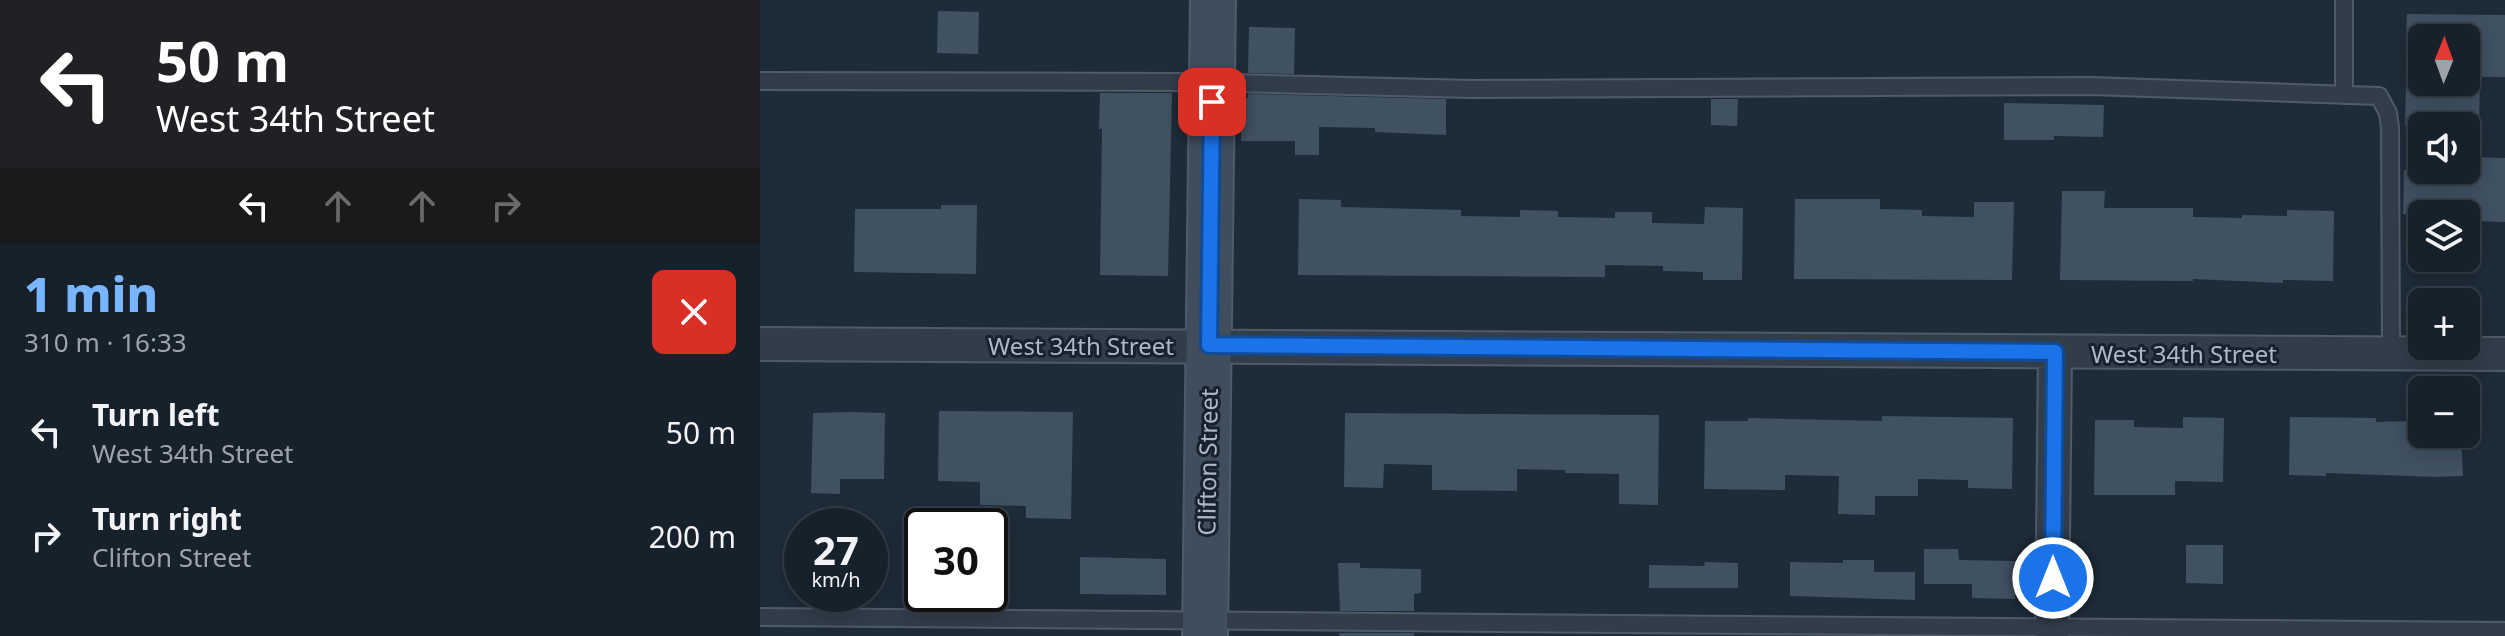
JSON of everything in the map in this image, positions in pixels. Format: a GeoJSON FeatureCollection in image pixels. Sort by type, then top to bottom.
{"type":"FeatureCollection","features":[{"type":"Feature","properties":{"kind":"street","name":"Clifton Street"},"geometry":{"type":"LineString","coordinates":[[1205,628],[1213,0]]}},
{"type":"Feature","properties":{"kind":"street","name":"West 34th Street"},"geometry":{"type":"LineString","coordinates":[[760,344],[2505,354]]}},
{"type":"Feature","properties":{"kind":"street"},"geometry":{"type":"LineString","coordinates":[[2052,631],[2055,352]]}},
{"type":"Feature","properties":{"kind":"lane"},"geometry":{"type":"LineString","coordinates":[[2344,0],[2344,95]]}},
{"type":"Feature","properties":{"kind":"lane"},"geometry":{"type":"LineString","coordinates":[[760,81],[1212,83],[1471,89],[2091,86],[2379,96],[2388,113],[2391,354]]}},
{"type":"Feature","properties":{"kind":"lane"},"geometry":{"type":"LineString","coordinates":[[760,617],[1205,628],[2505,631]]}},
{"type":"Feature","properties":{"kind":"building"},"geometry":{"type":"Polygon","coordinates":[[[938,11],[979,12],[978,54],[937,53],[938,11]]]}},
{"type":"Feature","properties":{"kind":"building"},"geometry":{"type":"Polygon","coordinates":[[[2407,14],[2505,15],[2505,77],[2480,77],[2480,24],[2408,24],[2406,38],[2407,14]]]}},
{"type":"Feature","properties":{"kind":"building"},"geometry":{"type":"Polygon","coordinates":[[[1249,27],[1295,28],[1294,74],[1248,73],[1249,27]]]}},
{"type":"Feature","properties":{"kind":"building"},"geometry":{"type":"Polygon","coordinates":[[[2406,82],[2408,96],[2480,96],[2479,112],[2408,112],[2408,126],[2405,126],[2406,82]]]}},
{"type":"Feature","properties":{"kind":"building"},"geometry":{"type":"Polygon","coordinates":[[[1100,93],[1172,93],[1168,276],[1100,275],[1100,93]]]}},
{"type":"Feature","properties":{"kind":"building"},"geometry":{"type":"Polygon","coordinates":[[[1248,94],[1446,99],[1446,135],[1375,132],[1375,128],[1319,127],[1319,155],[1295,155],[1295,141],[1241,141],[1241,98],[1248,98],[1248,94]]]}},
{"type":"Feature","properties":{"kind":"building"},"geometry":{"type":"Polygon","coordinates":[[[1711,99],[1738,99],[1737,126],[1711,125],[1711,99]]]}},
{"type":"Feature","properties":{"kind":"building"},"geometry":{"type":"Polygon","coordinates":[[[2004,103],[2104,105],[2103,137],[2054,136],[2054,140],[2004,140],[2004,103]]]}},
{"type":"Feature","properties":{"kind":"building"},"geometry":{"type":"Polygon","coordinates":[[[2480,157],[2505,158],[2505,222],[2480,221],[2480,200],[2408,200],[2408,214],[2403,214],[2404,170],[2408,170],[2408,184],[2480,184],[2480,157]]]}},
{"type":"Feature","properties":{"kind":"building"},"geometry":{"type":"Polygon","coordinates":[[[2062,191],[2105,191],[2104,208],[2193,208],[2193,217],[2242,218],[2242,215],[2287,216],[2287,210],[2334,211],[2333,281],[2060,280],[2062,191]]]}},
{"type":"Feature","properties":{"kind":"building"},"geometry":{"type":"Polygon","coordinates":[[[1299,199],[1341,200],[1341,207],[1461,210],[1461,216],[1520,217],[1520,210],[1558,211],[1558,217],[1615,218],[1615,212],[1652,212],[1652,223],[1704,224],[1705,207],[1743,208],[1742,280],[1703,280],[1703,272],[1663,271],[1663,266],[1605,265],[1605,277],[1298,275],[1299,199]]]}},
{"type":"Feature","properties":{"kind":"building"},"geometry":{"type":"Polygon","coordinates":[[[1795,199],[1880,199],[1880,209],[1922,210],[1922,216],[1974,217],[1974,202],[2014,202],[2012,280],[1794,279],[1795,199]]]}},
{"type":"Feature","properties":{"kind":"building"},"geometry":{"type":"Polygon","coordinates":[[[941,205],[977,205],[976,274],[854,272],[855,209],[941,209],[941,205]]]}},
{"type":"Feature","properties":{"kind":"building"},"geometry":{"type":"Polygon","coordinates":[[[939,411],[1073,412],[1071,519],[1026,518],[1026,506],[980,505],[980,482],[938,481],[939,411]]]}},
{"type":"Feature","properties":{"kind":"building"},"geometry":{"type":"Polygon","coordinates":[[[813,413],[885,413],[884,479],[840,479],[840,494],[811,493],[813,413]]]}},
{"type":"Feature","properties":{"kind":"building"},"geometry":{"type":"Polygon","coordinates":[[[1345,413],[1659,415],[1658,505],[1619,504],[1619,474],[1565,473],[1565,470],[1517,469],[1517,491],[1432,490],[1432,465],[1384,464],[1383,488],[1344,487],[1345,413]]]}},
{"type":"Feature","properties":{"kind":"building"},"geometry":{"type":"Polygon","coordinates":[[[1882,416],[2013,418],[2012,489],[1968,488],[1968,480],[1918,479],[1918,496],[1875,496],[1875,515],[1838,514],[1839,476],[1785,475],[1785,490],[1704,489],[1705,421],[1748,421],[1748,418],[1882,421],[1882,416]]]}},
{"type":"Feature","properties":{"kind":"building"},"geometry":{"type":"Polygon","coordinates":[[[2183,417],[2224,418],[2223,482],[2175,481],[2175,495],[2094,495],[2095,420],[2134,420],[2134,427],[2183,428],[2183,417]]]}},
{"type":"Feature","properties":{"kind":"building"},"geometry":{"type":"Polygon","coordinates":[[[2290,417],[2408,421],[2408,448],[2462,448],[2463,476],[2289,475],[2290,417]]]}},
{"type":"Feature","properties":{"kind":"building"},"geometry":{"type":"Polygon","coordinates":[[[2186,545],[2223,545],[2223,584],[2186,583],[2186,545]]]}},
{"type":"Feature","properties":{"kind":"building"},"geometry":{"type":"Polygon","coordinates":[[[1924,549],[1958,549],[1959,560],[2016,561],[2015,599],[1972,598],[1972,584],[1924,584],[1924,549]]]}},
{"type":"Feature","properties":{"kind":"building"},"geometry":{"type":"Polygon","coordinates":[[[1080,557],[1166,559],[1166,595],[1080,594],[1080,557]]]}},
{"type":"Feature","properties":{"kind":"building"},"geometry":{"type":"Polygon","coordinates":[[[1843,560],[1874,560],[1874,572],[1915,572],[1915,600],[1790,596],[1790,562],[1843,563],[1843,560]]]}},
{"type":"Feature","properties":{"kind":"building"},"geometry":{"type":"Polygon","coordinates":[[[1705,562],[1738,563],[1738,588],[1649,588],[1649,565],[1704,566],[1705,562]]]}},
{"type":"Feature","properties":{"kind":"building"},"geometry":{"type":"Polygon","coordinates":[[[1338,563],[1360,563],[1360,568],[1421,569],[1421,593],[1414,594],[1414,611],[1340,611],[1338,563]]]}},
{"type":"Feature","properties":{"kind":"building"},"geometry":{"type":"Polygon","coordinates":[[[1339,633],[1414,633],[1414,636],[1339,636],[1339,633]]]}},
{"type":"Feature","properties":{"kind":"route"},"geometry":{"type":"LineString","coordinates":[[1212,102],[1209,345],[2055,352],[2053,578]]}}]}
